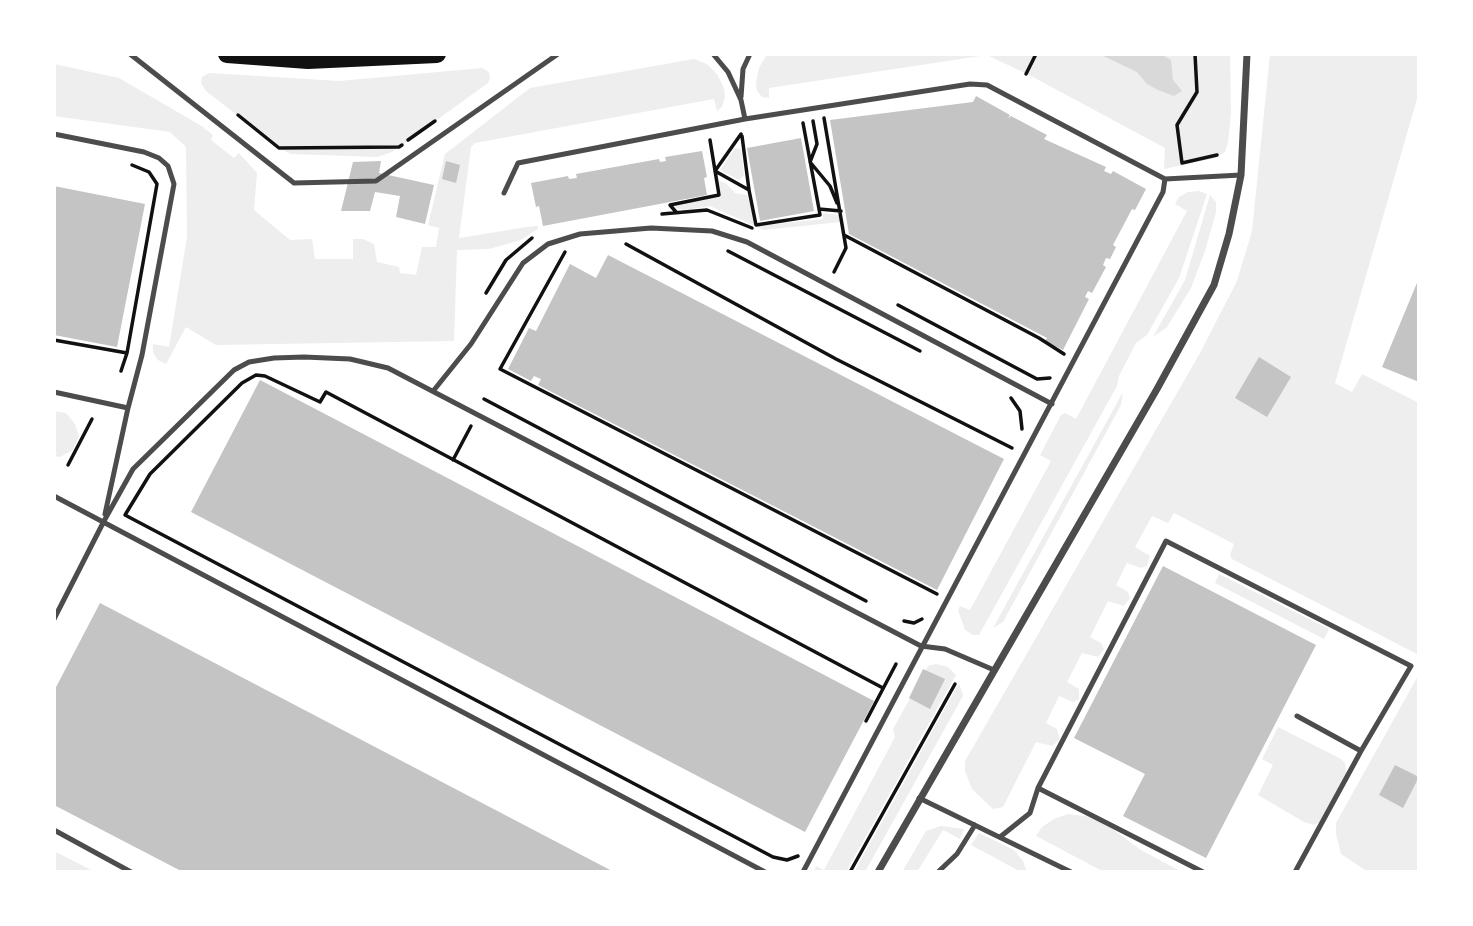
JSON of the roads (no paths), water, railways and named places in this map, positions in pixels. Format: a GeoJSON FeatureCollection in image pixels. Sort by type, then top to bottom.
{"type":"FeatureCollection","features":[{"type":"Feature","properties":{"kind":"main road"},"geometry":{"type":"LineString","coordinates":[[227,54],[308,57],[437,54]]}},
{"type":"Feature","properties":{"kind":"street"},"geometry":{"type":"LineString","coordinates":[[878,872],[1157,389],[1214,285],[1241,175],[1247,54]]}},
{"type":"Feature","properties":{"kind":"lane"},"geometry":{"type":"LineString","coordinates":[[130,54],[293,183],[376,181],[558,54]]}},
{"type":"Feature","properties":{"kind":"lane"},"geometry":{"type":"LineString","coordinates":[[713,54],[729,72],[741,100],[745,119]]}},
{"type":"Feature","properties":{"kind":"lane"},"geometry":{"type":"LineString","coordinates":[[741,100],[743,69],[750,54]]}},
{"type":"Feature","properties":{"kind":"lane"},"geometry":{"type":"LineString","coordinates":[[504,193],[518,163],[745,119],[970,84],[987,85],[1165,178],[1241,175]]}},
{"type":"Feature","properties":{"kind":"lane"},"geometry":{"type":"LineString","coordinates":[[54,134],[144,152],[159,158],[168,166],[174,184],[142,355],[104,521]]}},
{"type":"Feature","properties":{"kind":"lane"},"geometry":{"type":"LineString","coordinates":[[803,872],[1163,192],[1165,178]]}},
{"type":"Feature","properties":{"kind":"lane"},"geometry":{"type":"LineString","coordinates":[[434,390],[471,344],[523,263],[548,244],[580,234],[651,228],[712,231],[747,242],[1052,404]]}},
{"type":"Feature","properties":{"kind":"lane"},"geometry":{"type":"LineString","coordinates":[[54,619],[133,469],[234,370],[249,362],[304,357],[370,362],[388,368],[921,646],[945,649],[994,670]]}},
{"type":"Feature","properties":{"kind":"lane"},"geometry":{"type":"LineString","coordinates":[[54,392],[128,408]]}},
{"type":"Feature","properties":{"kind":"lane"},"geometry":{"type":"LineString","coordinates":[[54,496],[765,872]]}},
{"type":"Feature","properties":{"kind":"lane"},"geometry":{"type":"LineString","coordinates":[[1000,837],[1030,813],[1038,788],[1166,541],[1410,666],[1295,872]]}},
{"type":"Feature","properties":{"kind":"lane"},"geometry":{"type":"LineString","coordinates":[[1297,716],[1361,751]]}},
{"type":"Feature","properties":{"kind":"lane"},"geometry":{"type":"LineString","coordinates":[[1038,788],[1203,872]]}},
{"type":"Feature","properties":{"kind":"lane"},"geometry":{"type":"LineString","coordinates":[[919,799],[1071,872]]}},
{"type":"Feature","properties":{"kind":"lane"},"geometry":{"type":"LineString","coordinates":[[938,872],[957,854],[975,825]]}},
{"type":"Feature","properties":{"kind":"lane"},"geometry":{"type":"LineString","coordinates":[[54,830],[131,872]]}}]}
